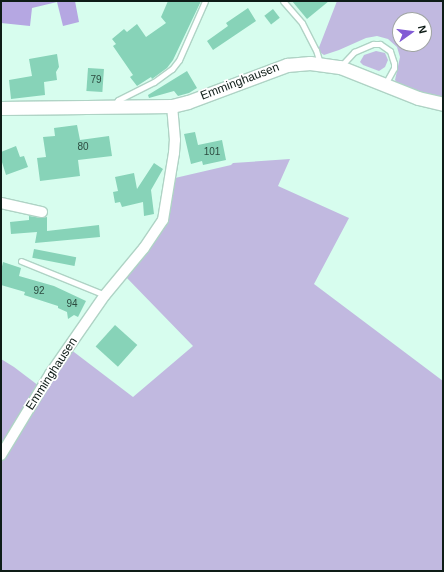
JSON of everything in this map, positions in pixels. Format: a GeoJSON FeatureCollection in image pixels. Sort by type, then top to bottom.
{"type":"FeatureCollection","features":[{"type":"Feature","properties":{"kind":"street","name":"Emminghausen"},"geometry":{"type":"LineString","coordinates":[[1,108],[172,106],[188,102],[287,65],[315,63],[340,67],[418,98],[443,104]]}},
{"type":"Feature","properties":{"kind":"street","name":"Emminghausen"},"geometry":{"type":"LineString","coordinates":[[1,455],[50,374],[104,295],[144,248],[162,220],[174,153],[175,140],[172,106]]}},
{"type":"Feature","properties":{"kind":"street"},"geometry":{"type":"LineString","coordinates":[[1,203],[42,212]]}},
{"type":"Feature","properties":{"kind":"lane"},"geometry":{"type":"LineString","coordinates":[[112,107],[118,100],[154,82],[172,69],[179,60],[205,1]]}},
{"type":"Feature","properties":{"kind":"lane"},"geometry":{"type":"LineString","coordinates":[[283,1],[302,23],[316,50],[315,63]]}},
{"type":"Feature","properties":{"kind":"lane"},"geometry":{"type":"LineString","coordinates":[[340,67],[354,52],[373,44],[380,44],[390,51],[394,63],[394,68],[384,85]]}},
{"type":"Feature","properties":{"kind":"lane"},"geometry":{"type":"LineString","coordinates":[[21,261],[104,295]]}},
{"type":"Feature","properties":{"kind":"shaded area"},"geometry":{"type":"Polygon","coordinates":[[[1,1],[75,1],[79,22],[63,26],[57,2],[32,8],[30,26],[1,23],[1,1]]]}},
{"type":"Feature","properties":{"kind":"shaded area"},"geometry":{"type":"Polygon","coordinates":[[[337,1],[443,1],[443,99],[399,86],[395,80],[400,57],[398,52],[432,52],[432,12],[392,12],[392,43],[388,39],[377,36],[366,38],[324,55],[318,50],[337,1]]]}},
{"type":"Feature","properties":{"kind":"shaded area"},"geometry":{"type":"Polygon","coordinates":[[[376,51],[385,53],[388,60],[385,67],[379,71],[363,65],[360,62],[364,55],[376,51]]]}},
{"type":"Feature","properties":{"kind":"shaded area"},"geometry":{"type":"Polygon","coordinates":[[[290,159],[278,186],[349,218],[314,284],[443,381],[443,571],[1,571],[1,458],[70,349],[133,397],[193,346],[125,276],[153,243],[175,178],[231,165],[233,163],[290,159]]]}},
{"type":"Feature","properties":{"kind":"shaded area"},"geometry":{"type":"Polygon","coordinates":[[[1,359],[39,386],[1,451],[1,359]]]}},
{"type":"Feature","properties":{"kind":"building"},"geometry":{"type":"Polygon","coordinates":[[[168,1],[201,1],[173,60],[167,68],[152,79],[151,77],[137,86],[130,77],[133,75],[113,46],[116,44],[112,39],[124,29],[127,32],[137,24],[146,37],[166,23],[161,17],[168,1]]]}},
{"type":"Feature","properties":{"kind":"building"},"geometry":{"type":"Polygon","coordinates":[[[292,1],[329,1],[307,19],[292,1]]]}},
{"type":"Feature","properties":{"kind":"building"},"geometry":{"type":"Polygon","coordinates":[[[248,8],[256,21],[213,50],[207,41],[228,26],[226,23],[248,8]]]}},
{"type":"Feature","properties":{"kind":"building"},"geometry":{"type":"Polygon","coordinates":[[[273,9],[280,18],[271,24],[264,16],[273,9]]]}},
{"type":"Feature","properties":{"kind":"building"},"geometry":{"type":"Polygon","coordinates":[[[57,54],[59,67],[56,72],[57,80],[44,82],[45,95],[11,99],[9,80],[32,76],[29,59],[57,54]]]}},
{"type":"Feature","properties":{"kind":"building"},"geometry":{"type":"Polygon","coordinates":[[[88,68],[104,69],[102,92],[86,91],[88,68]]]}},
{"type":"Feature","properties":{"kind":"building"},"geometry":{"type":"Polygon","coordinates":[[[187,71],[197,88],[189,93],[178,96],[174,91],[149,98],[148,95],[187,71]]]}},
{"type":"Feature","properties":{"kind":"building"},"geometry":{"type":"Polygon","coordinates":[[[77,125],[80,140],[109,136],[112,156],[78,160],[80,176],[40,181],[37,158],[46,157],[43,137],[55,136],[54,128],[77,125]]]}},
{"type":"Feature","properties":{"kind":"building"},"geometry":{"type":"Polygon","coordinates":[[[195,132],[198,145],[222,140],[226,160],[203,165],[202,161],[191,164],[184,134],[195,132]]]}},
{"type":"Feature","properties":{"kind":"building"},"geometry":{"type":"Polygon","coordinates":[[[16,146],[20,157],[24,156],[28,167],[6,175],[1,159],[1,152],[16,146]]]}},
{"type":"Feature","properties":{"kind":"building"},"geometry":{"type":"Polygon","coordinates":[[[154,163],[163,169],[151,190],[154,214],[144,216],[143,202],[122,207],[120,202],[115,203],[113,192],[118,191],[115,177],[134,173],[137,189],[154,163]]]}},
{"type":"Feature","properties":{"kind":"building"},"geometry":{"type":"Polygon","coordinates":[[[29,216],[41,218],[47,217],[47,231],[99,225],[100,237],[35,243],[37,232],[11,234],[10,222],[29,220],[29,216]]]}},
{"type":"Feature","properties":{"kind":"building"},"geometry":{"type":"Polygon","coordinates":[[[34,249],[76,257],[74,266],[32,258],[34,249]]]}},
{"type":"Feature","properties":{"kind":"building"},"geometry":{"type":"Polygon","coordinates":[[[3,262],[21,268],[19,276],[54,286],[86,301],[78,317],[74,315],[68,319],[67,312],[58,308],[58,306],[24,295],[25,292],[1,285],[1,271],[3,262]]]}},
{"type":"Feature","properties":{"kind":"building"},"geometry":{"type":"Polygon","coordinates":[[[115,325],[137,345],[118,367],[96,347],[115,325]]]}}]}
